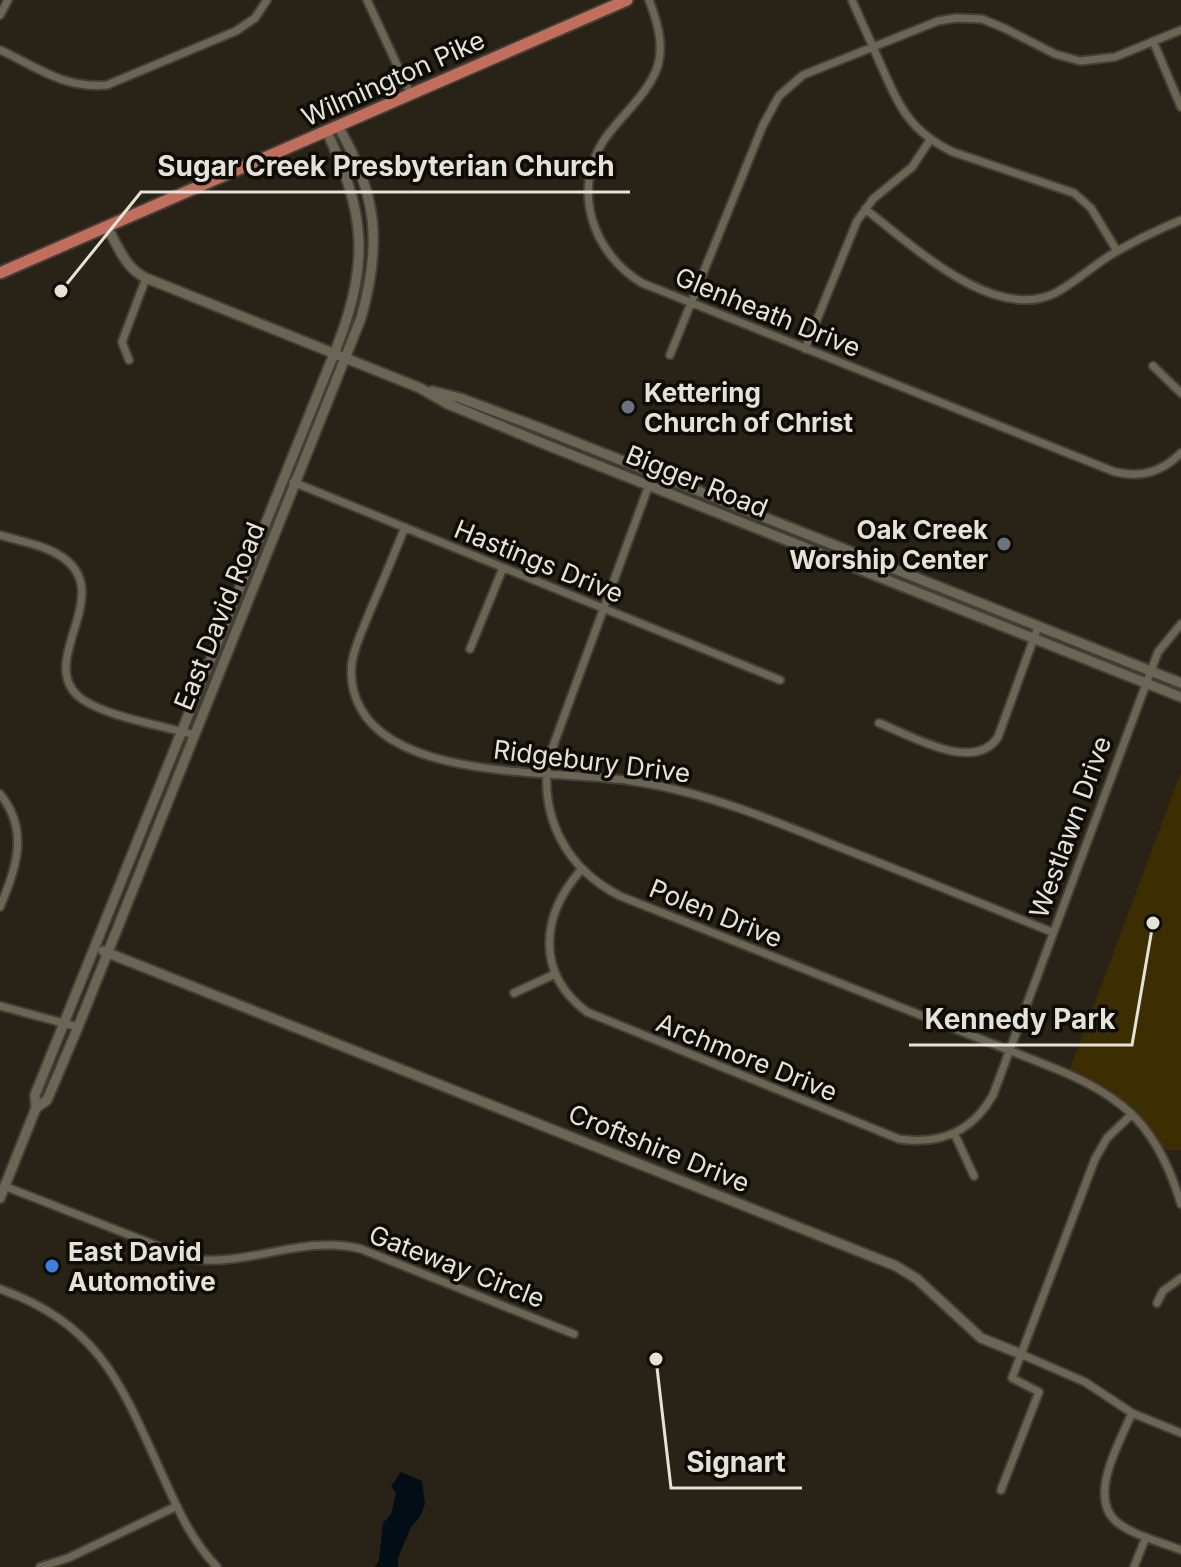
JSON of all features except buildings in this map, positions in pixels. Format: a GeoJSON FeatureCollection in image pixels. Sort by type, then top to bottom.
{"type":"FeatureCollection","features":[{"type":"Feature","properties":{"kind":"main road","name":"Wilmington Pike"},"geometry":{"type":"LineString","coordinates":[[0,273],[627,0]]}},
{"type":"Feature","properties":{"kind":"street"},"geometry":{"type":"LineString","coordinates":[[0,15],[8,0]]}},
{"type":"Feature","properties":{"kind":"street"},"geometry":{"type":"LineString","coordinates":[[0,50],[69,84],[107,85],[236,31],[255,18],[267,0]]}},
{"type":"Feature","properties":{"kind":"street"},"geometry":{"type":"LineString","coordinates":[[367,0],[411,95]]}},
{"type":"Feature","properties":{"kind":"street","name":"Glenheath Drive"},"geometry":{"type":"LineString","coordinates":[[649,0],[659,34],[657,66],[648,86],[598,151],[590,174],[589,206],[597,236],[623,270],[642,283],[1115,472],[1148,474],[1165,467],[1181,453]]}},
{"type":"Feature","properties":{"kind":"street"},"geometry":{"type":"LineString","coordinates":[[852,0],[896,102],[910,122],[930,140],[953,152],[1074,193],[1091,208],[1117,251]]}},
{"type":"Feature","properties":{"kind":"street"},"geometry":{"type":"LineString","coordinates":[[670,355],[772,106],[803,75],[938,21],[956,18],[992,22],[1055,54],[1080,61],[1115,57],[1181,30]]}},
{"type":"Feature","properties":{"kind":"street"},"geometry":{"type":"LineString","coordinates":[[1153,41],[1181,107]]}},
{"type":"Feature","properties":{"kind":"street","name":"East David Road"},"geometry":{"type":"LineString","coordinates":[[0,1198],[36,1108],[35,1095],[355,297],[360,266],[356,207],[332,129]]}},
{"type":"Feature","properties":{"kind":"street","name":"East David Road"},"geometry":{"type":"LineString","coordinates":[[36,1108],[47,1100],[78,1027],[346,358],[367,298],[373,254],[372,217],[358,162],[332,129]]}},
{"type":"Feature","properties":{"kind":"street"},"geometry":{"type":"LineString","coordinates":[[805,349],[852,230],[879,194],[912,167],[930,140]]}},
{"type":"Feature","properties":{"kind":"street"},"geometry":{"type":"LineString","coordinates":[[865,209],[948,273],[1017,301],[1050,296],[1117,251],[1181,220]]}},
{"type":"Feature","properties":{"kind":"street","name":"Bigger Road"},"geometry":{"type":"LineString","coordinates":[[107,227],[127,264],[146,278],[335,353],[422,389],[448,404],[648,485],[1181,697]]}},
{"type":"Feature","properties":{"kind":"street"},"geometry":{"type":"LineString","coordinates":[[129,360],[122,342],[146,278]]}},
{"type":"Feature","properties":{"kind":"street"},"geometry":{"type":"LineString","coordinates":[[1153,366],[1181,393]]}},
{"type":"Feature","properties":{"kind":"street","name":"Bigger Road"},"geometry":{"type":"LineString","coordinates":[[422,389],[460,398],[1181,683]]}},
{"type":"Feature","properties":{"kind":"street","name":"Polen Drive"},"geometry":{"type":"LineString","coordinates":[[653,474],[554,739],[546,792],[551,816],[565,849],[581,870],[620,896],[1088,1082],[1113,1097],[1132,1114],[1165,1158],[1181,1204]]}},
{"type":"Feature","properties":{"kind":"street","name":"Hastings Drive"},"geometry":{"type":"LineString","coordinates":[[284,478],[780,680]]}},
{"type":"Feature","properties":{"kind":"street","name":"Ridgebury Drive"},"geometry":{"type":"LineString","coordinates":[[405,527],[353,659],[354,691],[361,710],[379,732],[408,749],[460,763],[634,781],[703,796],[774,821],[1052,932]]}},
{"type":"Feature","properties":{"kind":"street"},"geometry":{"type":"LineString","coordinates":[[0,535],[48,550],[64,558],[74,571],[80,584],[82,602],[65,667],[67,682],[75,693],[94,705],[195,735]]}},
{"type":"Feature","properties":{"kind":"street"},"geometry":{"type":"LineString","coordinates":[[470,649],[503,568]]}},
{"type":"Feature","properties":{"kind":"street","name":"Westlawn Drive"},"geometry":{"type":"LineString","coordinates":[[1009,1052],[1145,682],[1165,640],[1181,624]]}},
{"type":"Feature","properties":{"kind":"street"},"geometry":{"type":"LineString","coordinates":[[879,723],[953,752],[970,753],[986,749],[998,737],[1038,627]]}},
{"type":"Feature","properties":{"kind":"street"},"geometry":{"type":"LineString","coordinates":[[0,794],[17,825],[19,850],[14,872],[0,905]]}},
{"type":"Feature","properties":{"kind":"street"},"geometry":{"type":"LineString","coordinates":[[514,993],[555,974],[549,942],[552,917],[562,894],[581,870]]}},
{"type":"Feature","properties":{"kind":"street","name":"Croftshire Drive"},"geometry":{"type":"LineString","coordinates":[[96,948],[896,1266],[917,1279],[981,1338],[1085,1382],[1132,1413],[1181,1433]]}},
{"type":"Feature","properties":{"kind":"street","name":"Archmore Drive"},"geometry":{"type":"LineString","coordinates":[[555,974],[566,992],[587,1012],[656,1042],[899,1139],[923,1141],[955,1135]]}},
{"type":"Feature","properties":{"kind":"street"},"geometry":{"type":"LineString","coordinates":[[0,1006],[78,1027]]}},
{"type":"Feature","properties":{"kind":"street"},"geometry":{"type":"LineString","coordinates":[[974,1176],[955,1135],[988,1104],[1009,1052]]}},
{"type":"Feature","properties":{"kind":"street"},"geometry":{"type":"LineString","coordinates":[[1001,1490],[1039,1392],[1012,1378],[1095,1159],[1107,1138],[1132,1114]]}},
{"type":"Feature","properties":{"kind":"street","name":"Gateway Circle"},"geometry":{"type":"LineString","coordinates":[[4,1186],[191,1259],[219,1260],[310,1244],[351,1246],[574,1334]]}},
{"type":"Feature","properties":{"kind":"street"},"geometry":{"type":"LineString","coordinates":[[1157,1303],[1163,1291],[1181,1278]]}},
{"type":"Feature","properties":{"kind":"street"},"geometry":{"type":"LineString","coordinates":[[0,1289],[29,1300],[60,1318],[79,1332],[105,1361],[131,1407],[197,1544],[217,1567]]}},
{"type":"Feature","properties":{"kind":"street"},"geometry":{"type":"LineString","coordinates":[[1132,1413],[1105,1483],[1104,1499],[1110,1515],[1117,1522],[1181,1550]]}},
{"type":"Feature","properties":{"kind":"street"},"geometry":{"type":"LineString","coordinates":[[40,1567],[68,1558],[177,1506]]}},
{"type":"Feature","properties":{"kind":"street"},"geometry":{"type":"LineString","coordinates":[[1134,1567],[1146,1537]]}},
{"type":"Feature","properties":{"kind":"shaded area"},"geometry":{"type":"Polygon","coordinates":[[[1181,772],[1181,1150],[1160,1150],[1132,1114],[1068,1074],[1181,772]]]}},
{"type":"Feature","properties":{"kind":"shaded area"},"geometry":{"type":"Polygon","coordinates":[[[401,1472],[422,1481],[425,1504],[420,1517],[411,1527],[398,1558],[398,1567],[375,1567],[379,1560],[383,1523],[391,1514],[396,1493],[391,1486],[401,1472]]]}},
{"type":"Feature","properties":{"kind":"place","name":"Sugar Creek Presbyterian Church"},"geometry":{"type":"Point","coordinates":[61,291]}},
{"type":"Feature","properties":{"kind":"place","name":"Kettering Church of Christ"},"geometry":{"type":"Point","coordinates":[628,407]}},
{"type":"Feature","properties":{"kind":"place","name":"Oak Creek Worship Center"},"geometry":{"type":"Point","coordinates":[1004,544]}},
{"type":"Feature","properties":{"kind":"place","name":"Kennedy Park"},"geometry":{"type":"Point","coordinates":[1153,923]}},
{"type":"Feature","properties":{"kind":"place","name":"East David Automotive"},"geometry":{"type":"Point","coordinates":[52,1266]}},
{"type":"Feature","properties":{"kind":"place","name":"Signart"},"geometry":{"type":"Point","coordinates":[656,1359]}}]}
